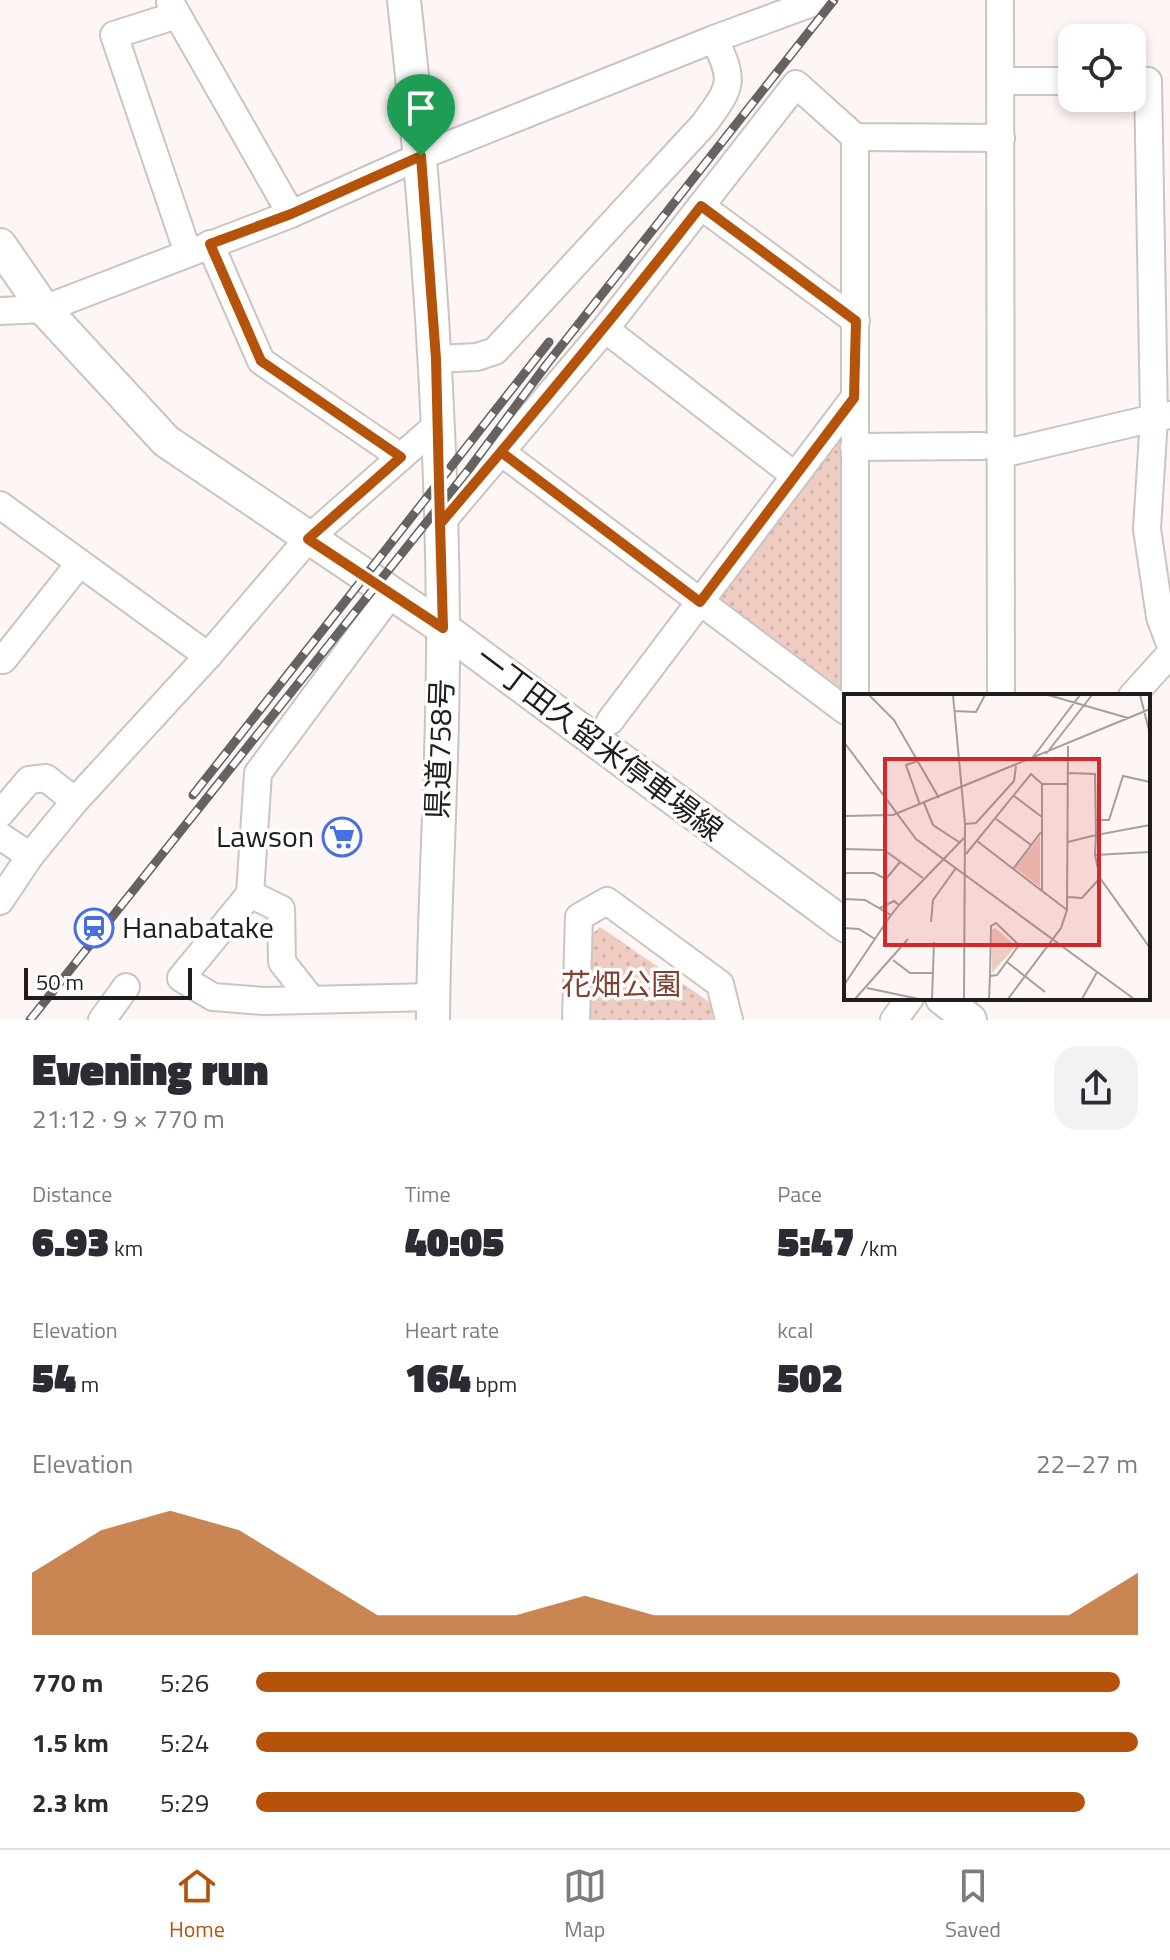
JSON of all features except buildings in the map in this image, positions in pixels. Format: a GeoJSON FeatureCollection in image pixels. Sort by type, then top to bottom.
{"type":"FeatureCollection","features":[{"type":"Feature","properties":{"kind":"main road","name":"県道758号"},"geometry":{"type":"LineString","coordinates":[[404,0],[421,156],[436,359],[443,628],[433,1008]]}},
{"type":"Feature","properties":{"kind":"main road","name":"一丁田久留米停車場線"},"geometry":{"type":"LineString","coordinates":[[0,245],[44,309],[166,441],[443,628],[844,925]]}},
{"type":"Feature","properties":{"kind":"main road"},"geometry":{"type":"LineString","coordinates":[[945,1000],[970,1020]]}},
{"type":"Feature","properties":{"kind":"street"},"geometry":{"type":"LineString","coordinates":[[0,311],[44,309],[291,214],[421,156],[795,6],[820,0]]}},
{"type":"Feature","properties":{"kind":"street"},"geometry":{"type":"LineString","coordinates":[[1000,0],[1001,138],[992,450],[1001,694]]}},
{"type":"Feature","properties":{"kind":"street"},"geometry":{"type":"LineString","coordinates":[[291,214],[173,7],[114,35],[199,248],[261,361],[401,457]]}},
{"type":"Feature","properties":{"kind":"street"},"geometry":{"type":"LineString","coordinates":[[436,359],[477,357],[495,351],[704,124],[727,92],[726,63],[714,39]]}},
{"type":"Feature","properties":{"kind":"street"},"geometry":{"type":"LineString","coordinates":[[1001,81],[1058,81]]}},
{"type":"Feature","properties":{"kind":"street"},"geometry":{"type":"LineString","coordinates":[[1146,81],[1161,333],[1160,617],[1170,644]]}},
{"type":"Feature","properties":{"kind":"street"},"geometry":{"type":"LineString","coordinates":[[440,524],[605,329],[796,84],[855,137],[1001,138]]}},
{"type":"Feature","properties":{"kind":"street"},"geometry":{"type":"LineString","coordinates":[[855,137],[855,694]]}},
{"type":"Feature","properties":{"kind":"street"},"geometry":{"type":"LineString","coordinates":[[701,206],[856,321]]}},
{"type":"Feature","properties":{"kind":"street"},"geometry":{"type":"LineString","coordinates":[[605,329],[794,475]]}},
{"type":"Feature","properties":{"kind":"street"},"geometry":{"type":"LineString","coordinates":[[610,721],[854,398]]}},
{"type":"Feature","properties":{"kind":"street"},"geometry":{"type":"LineString","coordinates":[[854,447],[992,450],[1162,416]]}},
{"type":"Feature","properties":{"kind":"street"},"geometry":{"type":"LineString","coordinates":[[0,901],[30,856],[75,801],[208,656],[308,539],[437,425]]}},
{"type":"Feature","properties":{"kind":"street"},"geometry":{"type":"LineString","coordinates":[[501,452],[844,710]]}},
{"type":"Feature","properties":{"kind":"street"},"geometry":{"type":"LineString","coordinates":[[0,505],[208,656]]}},
{"type":"Feature","properties":{"kind":"street"},"geometry":{"type":"LineString","coordinates":[[0,659],[3,660],[79,564]]}},
{"type":"Feature","properties":{"kind":"street"},"geometry":{"type":"LineString","coordinates":[[390,595],[258,773],[250,894],[181,978],[213,997],[264,1011],[311,999],[433,1008]]}},
{"type":"Feature","properties":{"kind":"street"},"geometry":{"type":"LineString","coordinates":[[1134,694],[1170,654]]}},
{"type":"Feature","properties":{"kind":"street"},"geometry":{"type":"LineString","coordinates":[[0,814],[29,780],[46,778],[75,801]]}},
{"type":"Feature","properties":{"kind":"street"},"geometry":{"type":"LineString","coordinates":[[0,836],[30,856]]}},
{"type":"Feature","properties":{"kind":"street"},"geometry":{"type":"LineString","coordinates":[[250,894],[281,909],[282,962],[311,999]]}},
{"type":"Feature","properties":{"kind":"street"},"geometry":{"type":"LineString","coordinates":[[576,1020],[579,917],[607,901],[720,984],[729,1020]]}},
{"type":"Feature","properties":{"kind":"street"},"geometry":{"type":"LineString","coordinates":[[102,1020],[126,987]]}},
{"type":"Feature","properties":{"kind":"street"},"geometry":{"type":"LineString","coordinates":[[894,1020],[909,1000]]}},
{"type":"Feature","properties":{"kind":"green space"},"geometry":{"type":"Polygon","coordinates":[[[846,421],[847,694],[708,600],[846,421]]]}},
{"type":"Feature","properties":{"kind":"green space","name":"花畑公園"},"geometry":{"type":"Polygon","coordinates":[[[600,927],[711,1003],[713,1020],[585,1020],[586,940],[600,927]]]}},
{"type":"Feature","properties":{"kind":"railway"},"geometry":{"type":"LineString","coordinates":[[30,1020],[469,469],[547,364],[834,0]]}},
{"type":"Feature","properties":{"kind":"railway"},"geometry":{"type":"LineString","coordinates":[[193,795],[549,342]]}},
{"type":"Feature","properties":{"kind":"place","name":"Lawson"},"geometry":{"type":"Point","coordinates":[342,837]}},
{"type":"Feature","properties":{"kind":"place","name":"Hanabatake"},"geometry":{"type":"Point","coordinates":[94,928]}},
{"type":"Feature","properties":{"kind":"route"},"geometry":{"type":"LineString","coordinates":[[421,156],[291,214],[210,244],[261,361],[401,457],[308,539],[443,628],[440,524],[501,452],[700,602],[854,398],[856,321],[701,206],[605,329],[440,524],[436,359],[421,156]]}}]}
